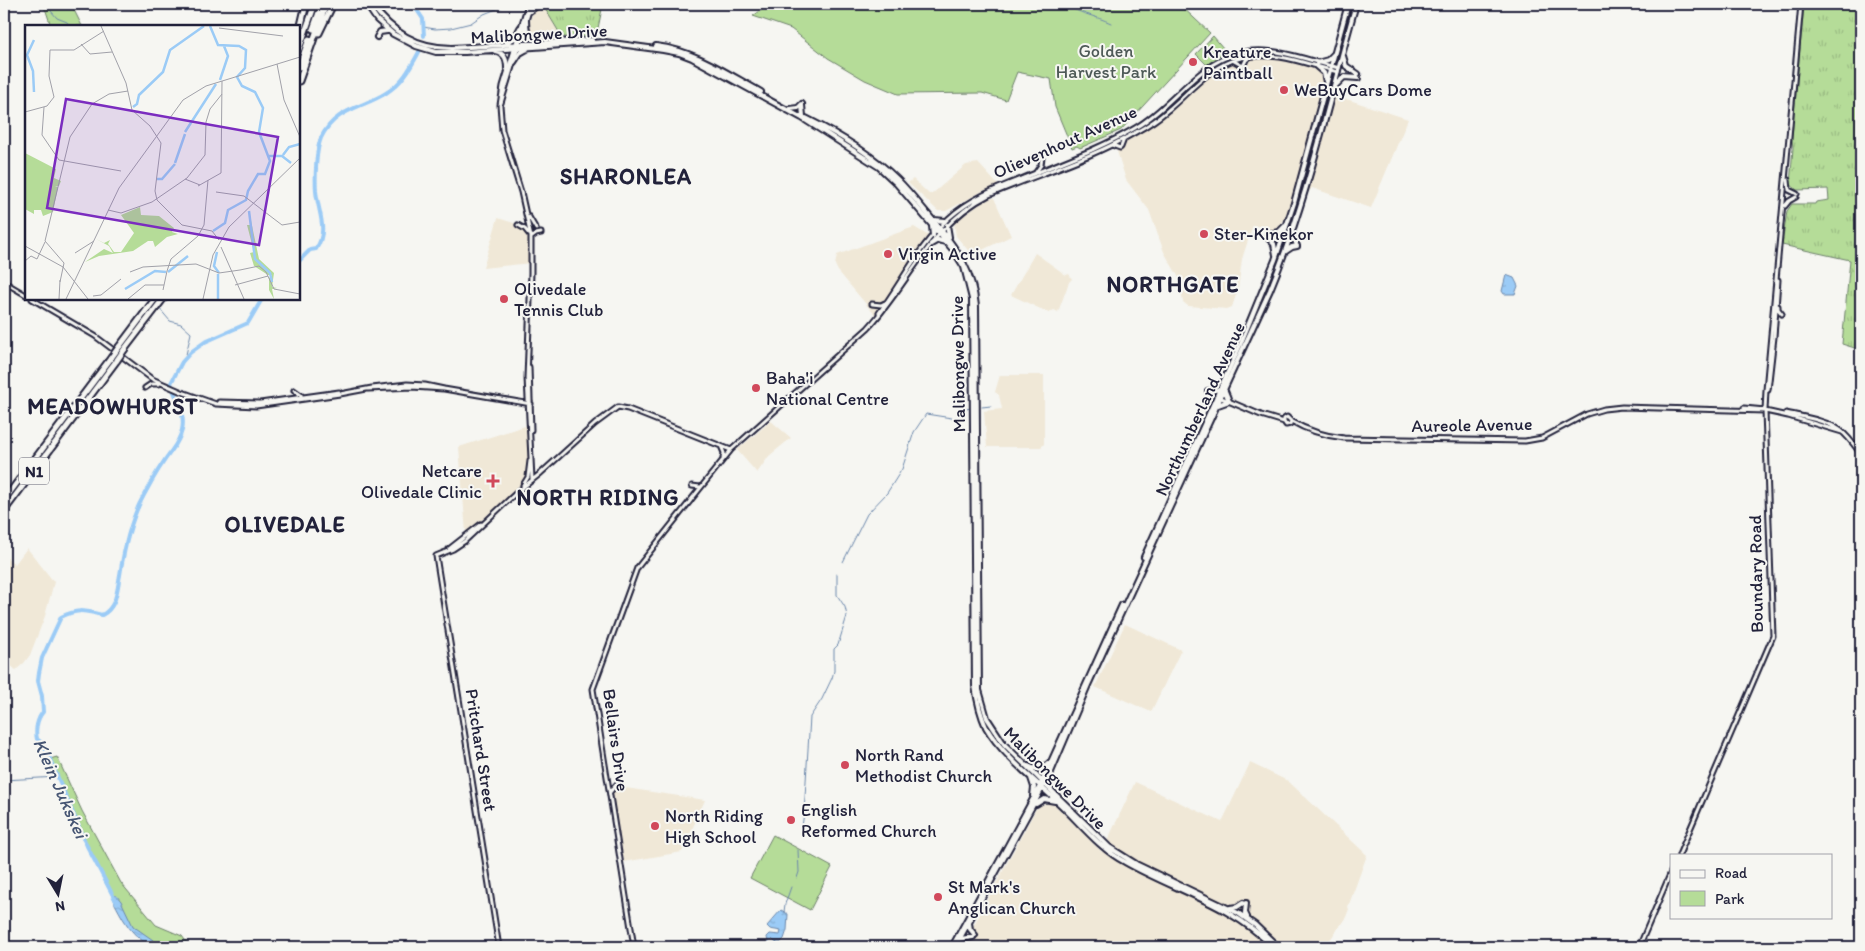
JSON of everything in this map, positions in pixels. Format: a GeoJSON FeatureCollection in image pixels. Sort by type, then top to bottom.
{"type":"FeatureCollection","features":[{"type":"Feature","properties":{"kind":"highway"},"geometry":{"type":"LineString","coordinates":[[300,30],[306,4]]}},
{"type":"Feature","properties":{"kind":"highway"},"geometry":{"type":"LineString","coordinates":[[300,46],[315,4]]}},
{"type":"Feature","properties":{"kind":"highway"},"geometry":{"type":"LineString","coordinates":[[300,64],[322,4]]}},
{"type":"Feature","properties":{"kind":"highway"},"geometry":{"type":"LineString","coordinates":[[300,78],[326,4]]}},
{"type":"Feature","properties":{"kind":"highway"},"geometry":{"type":"LineString","coordinates":[[309,54],[333,4]]}},
{"type":"Feature","properties":{"kind":"highway","name":"N1"},"geometry":{"type":"LineString","coordinates":[[152,308],[155,300]]}},
{"type":"Feature","properties":{"kind":"highway","name":"N1"},"geometry":{"type":"LineString","coordinates":[[4,511],[122,348],[152,308],[162,300]]}},
{"type":"Feature","properties":{"kind":"highway","name":"N1"},"geometry":{"type":"LineString","coordinates":[[4,500],[114,359]]}},
{"type":"Feature","properties":{"kind":"main road","name":"Malibongwe Drive"},"geometry":{"type":"LineString","coordinates":[[366,4],[377,20],[393,34],[416,46],[436,52],[493,50],[542,42],[605,40],[678,49],[704,60],[853,145],[898,180],[932,219],[954,251],[966,275],[973,305],[974,661],[977,699],[982,716],[993,736],[1027,773],[1060,801],[1107,850],[1123,862],[1230,908],[1249,920],[1278,947]]}},
{"type":"Feature","properties":{"kind":"main road","name":"Malibongwe Drive"},"geometry":{"type":"LineString","coordinates":[[371,4],[389,26],[407,38],[422,44],[444,48],[517,45],[539,47],[605,42],[654,48],[686,56],[802,118],[879,167],[896,183],[932,225],[952,243],[964,260],[970,273],[976,306],[979,690],[990,725],[1004,744],[1042,785]]}},
{"type":"Feature","properties":{"kind":"main road","name":"Northumberland Avenue"},"geometry":{"type":"LineString","coordinates":[[1042,785],[1085,684],[1219,396],[1276,260],[1288,223],[1348,4]]}},
{"type":"Feature","properties":{"kind":"main road","name":"Northumberland Avenue"},"geometry":{"type":"LineString","coordinates":[[1222,389],[1270,290],[1285,251],[1356,4]]}},
{"type":"Feature","properties":{"kind":"main road"},"geometry":{"type":"LineString","coordinates":[[527,16],[526,30],[528,35],[542,42]]}},
{"type":"Feature","properties":{"kind":"main road"},"geometry":{"type":"LineString","coordinates":[[477,46],[511,41],[520,28]]}},
{"type":"Feature","properties":{"kind":"main road"},"geometry":{"type":"LineString","coordinates":[[377,37],[382,31],[393,34]]}},
{"type":"Feature","properties":{"kind":"main road"},"geometry":{"type":"LineString","coordinates":[[514,62],[522,51],[539,47]]}},
{"type":"Feature","properties":{"kind":"main road"},"geometry":{"type":"LineString","coordinates":[[1326,87],[1325,75],[1316,64],[1328,60],[1336,49]]}},
{"type":"Feature","properties":{"kind":"main road"},"geometry":{"type":"LineString","coordinates":[[493,50],[504,55],[507,62],[507,70]]}},
{"type":"Feature","properties":{"kind":"main road"},"geometry":{"type":"LineString","coordinates":[[1333,87],[1344,77],[1358,76],[1346,66],[1342,54]]}},
{"type":"Feature","properties":{"kind":"main road"},"geometry":{"type":"LineString","coordinates":[[790,109],[798,108],[802,104],[803,116]]}},
{"type":"Feature","properties":{"kind":"main road"},"geometry":{"type":"LineString","coordinates":[[932,219],[946,223],[947,234],[952,243]]}},
{"type":"Feature","properties":{"kind":"main road"},"geometry":{"type":"LineString","coordinates":[[1276,260],[1275,248],[1268,235],[1279,232],[1288,223]]}},
{"type":"Feature","properties":{"kind":"main road"},"geometry":{"type":"LineString","coordinates":[[932,225],[933,236]]}},
{"type":"Feature","properties":{"kind":"main road"},"geometry":{"type":"LineString","coordinates":[[1285,251],[1297,245],[1292,229]]}},
{"type":"Feature","properties":{"kind":"main road"},"geometry":{"type":"LineString","coordinates":[[931,244],[937,240],[942,240],[954,251]]}},
{"type":"Feature","properties":{"kind":"main road"},"geometry":{"type":"LineString","coordinates":[[1208,391],[1222,389],[1228,401],[1218,405]]}},
{"type":"Feature","properties":{"kind":"main road","name":"Northumberland Avenue"},"geometry":{"type":"LineString","coordinates":[[1042,785],[1051,772],[1088,685],[1218,405],[1219,396]]}},
{"type":"Feature","properties":{"kind":"main road"},"geometry":{"type":"LineString","coordinates":[[1020,760],[1031,768],[1037,769],[1045,767],[1053,758]]}},
{"type":"Feature","properties":{"kind":"main road"},"geometry":{"type":"LineString","coordinates":[[1051,772],[1050,786],[1060,801]]}},
{"type":"Feature","properties":{"kind":"main road"},"geometry":{"type":"LineString","coordinates":[[1027,773],[1034,787],[1031,803]]}},
{"type":"Feature","properties":{"kind":"main road"},"geometry":{"type":"LineString","coordinates":[[954,947],[1042,785]]}},
{"type":"Feature","properties":{"kind":"main road"},"geometry":{"type":"LineString","coordinates":[[1031,811],[1042,785]]}},
{"type":"Feature","properties":{"kind":"main road"},"geometry":{"type":"LineString","coordinates":[[954,947],[1006,852],[1031,811],[1038,802],[1044,799],[1060,801]]}},
{"type":"Feature","properties":{"kind":"main road","name":"Malibongwe Drive"},"geometry":{"type":"LineString","coordinates":[[1135,866],[1232,914],[1261,935],[1273,947]]}},
{"type":"Feature","properties":{"kind":"main road"},"geometry":{"type":"LineString","coordinates":[[1230,908],[1238,907],[1244,903],[1245,913],[1249,920]]}},
{"type":"Feature","properties":{"kind":"main road"},"geometry":{"type":"LineString","coordinates":[[959,940],[964,937],[974,936],[970,929],[970,920]]}},
{"type":"Feature","properties":{"kind":"street"},"geometry":{"type":"LineString","coordinates":[[527,16],[535,9],[530,4]]}},
{"type":"Feature","properties":{"kind":"street"},"geometry":{"type":"LineString","coordinates":[[530,4],[507,70],[501,92],[500,108],[502,130],[521,192],[531,237],[533,275],[528,393],[532,479]]}},
{"type":"Feature","properties":{"kind":"street"},"geometry":{"type":"LineString","coordinates":[[500,108],[514,62],[520,28],[530,4]]}},
{"type":"Feature","properties":{"kind":"street","name":"Boundary Road"},"geometry":{"type":"LineString","coordinates":[[1784,208],[1801,4]]}},
{"type":"Feature","properties":{"kind":"street","name":"Olievenhout Avenue"},"geometry":{"type":"LineString","coordinates":[[939,230],[964,206],[979,196],[1097,147],[1136,128],[1163,108],[1201,73],[1224,58],[1239,53],[1263,51],[1284,54],[1338,70]]}},
{"type":"Feature","properties":{"kind":"street"},"geometry":{"type":"LineString","coordinates":[[1231,61],[1237,61],[1243,66],[1251,56]]}},
{"type":"Feature","properties":{"kind":"street","name":"Olievenhout Avenue"},"geometry":{"type":"LineString","coordinates":[[946,223],[973,203],[989,195],[1124,139],[1167,111],[1215,68],[1231,61],[1251,56],[1278,56],[1316,64]]}},
{"type":"Feature","properties":{"kind":"street"},"geometry":{"type":"LineString","coordinates":[[1111,145],[1121,147],[1124,139]]}},
{"type":"Feature","properties":{"kind":"street","name":"Boundary Road"},"geometry":{"type":"LineString","coordinates":[[1679,854],[1773,636],[1765,410],[1781,233],[1788,180],[1789,144]]}},
{"type":"Feature","properties":{"kind":"street"},"geometry":{"type":"LineString","coordinates":[[1035,173],[1041,165],[1042,157]]}},
{"type":"Feature","properties":{"kind":"street"},"geometry":{"type":"LineString","coordinates":[[1784,208],[1796,196],[1789,190],[1788,180]]}},
{"type":"Feature","properties":{"kind":"street"},"geometry":{"type":"LineString","coordinates":[[1784,208],[1781,195],[1785,186]]}},
{"type":"Feature","properties":{"kind":"street"},"geometry":{"type":"LineString","coordinates":[[528,218],[519,224],[531,237],[530,326]]}},
{"type":"Feature","properties":{"kind":"street"},"geometry":{"type":"LineString","coordinates":[[528,218],[536,229]]}},
{"type":"Feature","properties":{"kind":"street","name":"Bellairs Drive"},"geometry":{"type":"LineString","coordinates":[[861,334],[887,302],[939,230]]}},
{"type":"Feature","properties":{"kind":"street","name":"Bellairs Drive"},"geometry":{"type":"LineString","coordinates":[[634,947],[593,687],[637,568],[731,450],[861,334],[884,310],[939,230]]}},
{"type":"Feature","properties":{"kind":"street"},"geometry":{"type":"LineString","coordinates":[[531,237],[542,232]]}},
{"type":"Feature","properties":{"kind":"street"},"geometry":{"type":"LineString","coordinates":[[528,255],[531,259]]}},
{"type":"Feature","properties":{"kind":"street","name":"Boundary Road"},"geometry":{"type":"LineString","coordinates":[[1766,393],[1769,383],[1777,300],[1778,267]]}},
{"type":"Feature","properties":{"kind":"street"},"geometry":{"type":"LineString","coordinates":[[4,282],[25,294]]}},
{"type":"Feature","properties":{"kind":"street"},"geometry":{"type":"LineString","coordinates":[[34,300],[99,339],[142,373],[182,392],[222,405],[253,406],[412,384],[530,404]]}},
{"type":"Feature","properties":{"kind":"street"},"geometry":{"type":"LineString","coordinates":[[1777,300],[1778,310],[1782,314]]}},
{"type":"Feature","properties":{"kind":"street"},"geometry":{"type":"LineString","coordinates":[[872,304],[881,306],[887,302]]}},
{"type":"Feature","properties":{"kind":"street"},"geometry":{"type":"LineString","coordinates":[[528,361],[530,440]]}},
{"type":"Feature","properties":{"kind":"street"},"geometry":{"type":"LineString","coordinates":[[398,385],[404,380],[412,384]]}},
{"type":"Feature","properties":{"kind":"street"},"geometry":{"type":"LineString","coordinates":[[145,388],[153,384],[165,385]]}},
{"type":"Feature","properties":{"kind":"street"},"geometry":{"type":"LineString","coordinates":[[368,389],[412,387],[444,389]]}},
{"type":"Feature","properties":{"kind":"street"},"geometry":{"type":"LineString","coordinates":[[287,398],[294,390],[304,396]]}},
{"type":"Feature","properties":{"kind":"street"},"geometry":{"type":"LineString","coordinates":[[208,401],[248,404],[304,396],[343,393]]}},
{"type":"Feature","properties":{"kind":"street"},"geometry":{"type":"LineString","coordinates":[[519,402],[526,400],[528,393]]}},
{"type":"Feature","properties":{"kind":"street","name":"Aureole Avenue"},"geometry":{"type":"LineString","coordinates":[[1219,396],[1261,415],[1284,421],[1288,418],[1291,423]]}},
{"type":"Feature","properties":{"kind":"street"},"geometry":{"type":"LineString","coordinates":[[1766,400],[1767,406],[1772,411]]}},
{"type":"Feature","properties":{"kind":"street"},"geometry":{"type":"LineString","coordinates":[[519,402],[526,408],[529,418]]}},
{"type":"Feature","properties":{"kind":"street"},"geometry":{"type":"LineString","coordinates":[[520,490],[606,416],[616,408],[621,407],[731,450]]}},
{"type":"Feature","properties":{"kind":"street","name":"Aureole Avenue"},"geometry":{"type":"LineString","coordinates":[[1284,421],[1286,425],[1291,423],[1324,435],[1344,438],[1513,442],[1540,439],[1587,414],[1612,408],[1750,408],[1765,410]]}},
{"type":"Feature","properties":{"kind":"street"},"geometry":{"type":"LineString","coordinates":[[1765,410],[1824,423],[1842,432],[1861,454]]}},
{"type":"Feature","properties":{"kind":"street"},"geometry":{"type":"LineString","coordinates":[[1765,410],[1842,432]]}},
{"type":"Feature","properties":{"kind":"street"},"geometry":{"type":"LineString","coordinates":[[721,446],[724,453],[722,461]]}},
{"type":"Feature","properties":{"kind":"street"},"geometry":{"type":"LineString","coordinates":[[520,490],[528,477],[531,457]]}},
{"type":"Feature","properties":{"kind":"street"},"geometry":{"type":"LineString","coordinates":[[532,466],[539,475]]}},
{"type":"Feature","properties":{"kind":"street","name":"Bellairs Drive"},"geometry":{"type":"LineString","coordinates":[[690,501],[718,466]]}},
{"type":"Feature","properties":{"kind":"street"},"geometry":{"type":"LineString","coordinates":[[692,486],[700,487]]}},
{"type":"Feature","properties":{"kind":"street","name":"Pritchard Street"},"geometry":{"type":"LineString","coordinates":[[499,947],[436,556],[456,544],[520,490]]}},
{"type":"Feature","properties":{"kind":"street"},"geometry":{"type":"LineString","coordinates":[[609,794],[616,785]]}},
{"type":"Feature","properties":{"kind":"street"},"geometry":{"type":"LineString","coordinates":[[1639,947],[1670,874]]}},
{"type":"Feature","properties":{"kind":"shaded area"},"geometry":{"type":"Polygon","coordinates":[[[535,4],[538,8],[544,7],[562,37],[537,39],[531,36],[528,27],[535,4]]]}},
{"type":"Feature","properties":{"kind":"shaded area"},"geometry":{"type":"Polygon","coordinates":[[[1273,56],[1329,70],[1337,96],[1408,119],[1371,208],[1312,188],[1275,231],[1253,225],[1242,259],[1238,289],[1232,307],[1227,309],[1188,306],[1183,302],[1178,276],[1164,252],[1149,210],[1126,180],[1116,148],[1122,147],[1124,141],[1182,102],[1207,75],[1223,65],[1247,58],[1273,56]]]}},
{"type":"Feature","properties":{"kind":"shaded area"},"geometry":{"type":"Polygon","coordinates":[[[978,163],[999,186],[983,191],[946,211],[938,211],[908,183],[913,179],[929,194],[932,194],[966,165],[978,163]]]}},
{"type":"Feature","properties":{"kind":"shaded area"},"geometry":{"type":"Polygon","coordinates":[[[994,198],[1011,236],[972,255],[956,236],[954,223],[987,199],[994,198]]]}},
{"type":"Feature","properties":{"kind":"shaded area"},"geometry":{"type":"Polygon","coordinates":[[[498,218],[530,228],[531,263],[483,268],[498,218]]]}},
{"type":"Feature","properties":{"kind":"shaded area"},"geometry":{"type":"Polygon","coordinates":[[[914,227],[929,236],[876,316],[838,271],[835,265],[837,255],[914,227]]]}},
{"type":"Feature","properties":{"kind":"shaded area"},"geometry":{"type":"Polygon","coordinates":[[[1035,253],[1066,275],[1069,274],[1072,279],[1069,282],[1058,312],[1054,310],[1049,313],[1011,295],[1035,253]]]}},
{"type":"Feature","properties":{"kind":"shaded area"},"geometry":{"type":"Polygon","coordinates":[[[1000,375],[1044,375],[1044,444],[1041,447],[987,447],[984,411],[1002,409],[999,395],[995,392],[1000,375]]]}},
{"type":"Feature","properties":{"kind":"shaded area"},"geometry":{"type":"Polygon","coordinates":[[[771,421],[791,438],[769,456],[757,473],[737,450],[771,421]]]}},
{"type":"Feature","properties":{"kind":"shaded area","name":"Netcare Olivedale Clinic"},"geometry":{"type":"Polygon","coordinates":[[[528,425],[530,453],[525,479],[507,499],[466,533],[459,447],[528,425]]]}},
{"type":"Feature","properties":{"kind":"shaded area"},"geometry":{"type":"Polygon","coordinates":[[[27,548],[54,582],[45,616],[30,655],[16,670],[4,660],[4,549],[6,550],[6,557],[15,564],[27,548]]]}},
{"type":"Feature","properties":{"kind":"shaded area"},"geometry":{"type":"Polygon","coordinates":[[[1125,624],[1181,650],[1151,712],[1095,687],[1125,624]]]}},
{"type":"Feature","properties":{"kind":"shaded area"},"geometry":{"type":"Polygon","coordinates":[[[1250,763],[1288,781],[1367,855],[1346,917],[1325,947],[962,947],[1036,809],[1042,805],[1048,803],[1055,805],[1102,852],[1135,782],[1222,822],[1250,763]]]}},
{"type":"Feature","properties":{"kind":"shaded area","name":"North Riding High School"},"geometry":{"type":"Polygon","coordinates":[[[619,787],[705,800],[682,852],[624,862],[612,792],[619,787]]]}},
{"type":"Feature","properties":{"kind":"green space"},"geometry":{"type":"Polygon","coordinates":[[[41,4],[71,4],[82,25],[51,25],[46,11],[41,4]]]}},
{"type":"Feature","properties":{"kind":"green space"},"geometry":{"type":"Polygon","coordinates":[[[547,4],[603,4],[596,38],[562,37],[544,7],[547,4]]]}},
{"type":"Feature","properties":{"kind":"green space","name":"Golden Harvest Park"},"geometry":{"type":"Polygon","coordinates":[[[770,4],[1179,4],[1210,33],[1121,130],[1080,148],[1077,146],[1072,148],[1055,107],[1051,79],[1017,72],[1006,100],[982,93],[898,94],[865,80],[828,58],[791,29],[753,16],[770,4]]]}},
{"type":"Feature","properties":{"kind":"green space"},"geometry":{"type":"Polygon","coordinates":[[[1804,4],[1861,4],[1861,350],[1842,344],[1850,260],[1782,245],[1787,211],[1792,204],[1815,204],[1816,202],[1829,200],[1828,189],[1797,190],[1790,184],[1792,138],[1804,4]]]}},
{"type":"Feature","properties":{"kind":"green space"},"geometry":{"type":"Polygon","coordinates":[[[1213,36],[1224,49],[1219,56],[1207,65],[1196,54],[1213,36]]]}},
{"type":"Feature","properties":{"kind":"green space"},"geometry":{"type":"Polygon","coordinates":[[[57,757],[82,811],[121,883],[156,925],[182,936],[190,947],[155,947],[132,929],[87,846],[50,759],[57,757]]]}},
{"type":"Feature","properties":{"kind":"green space"},"geometry":{"type":"Polygon","coordinates":[[[773,835],[832,867],[810,910],[750,878],[773,835]]]}},
{"type":"Feature","properties":{"kind":"water"},"geometry":{"type":"Polygon","coordinates":[[[1506,275],[1514,278],[1518,286],[1515,294],[1504,294],[1502,291],[1506,275]]]}},
{"type":"Feature","properties":{"kind":"water"},"geometry":{"type":"Polygon","coordinates":[[[116,895],[133,926],[163,947],[146,943],[133,933],[115,904],[114,899],[116,895]]]}},
{"type":"Feature","properties":{"kind":"water"},"geometry":{"type":"Polygon","coordinates":[[[781,910],[788,914],[787,930],[784,939],[781,942],[775,942],[772,939],[768,943],[767,937],[770,934],[780,935],[781,931],[770,929],[767,926],[781,910]]]}},
{"type":"Feature","properties":{"kind":"waterway"},"geometry":{"type":"LineString","coordinates":[[45,4],[57,18],[69,25]]}},
{"type":"Feature","properties":{"kind":"waterway","name":"Klein Jukskei"},"geometry":{"type":"LineString","coordinates":[[413,4],[423,19],[424,36]]}},
{"type":"Feature","properties":{"kind":"waterway"},"geometry":{"type":"LineString","coordinates":[[423,27],[435,29],[451,28],[471,23],[484,14],[509,4]]}},
{"type":"Feature","properties":{"kind":"waterway"},"geometry":{"type":"LineString","coordinates":[[1064,4],[1111,23]]}},
{"type":"Feature","properties":{"kind":"waterway","name":"Klein Jukskei"},"geometry":{"type":"LineString","coordinates":[[300,260],[310,250],[316,249],[322,235],[322,221],[316,191],[317,156],[321,138],[334,120],[350,110],[377,98],[397,85],[409,70],[419,52]]}},
{"type":"Feature","properties":{"kind":"waterway","name":"Klein Jukskei"},"geometry":{"type":"LineString","coordinates":[[117,903],[87,846],[43,744],[37,739],[37,725],[43,712],[42,696],[38,681],[42,658],[61,617],[72,612],[82,611],[102,615],[107,612],[113,603],[117,592],[126,544],[135,514],[150,483],[177,443],[181,433],[183,418],[171,383],[182,362],[191,352],[205,342],[248,323],[261,300]]}},
{"type":"Feature","properties":{"kind":"waterway"},"geometry":{"type":"LineString","coordinates":[[159,308],[170,321],[181,324],[191,333],[185,359]]}},
{"type":"Feature","properties":{"kind":"waterway"},"geometry":{"type":"LineString","coordinates":[[982,407],[991,406]]}},
{"type":"Feature","properties":{"kind":"waterway"},"geometry":{"type":"LineString","coordinates":[[843,562],[867,514],[887,493],[902,469],[914,432],[926,414],[958,419],[966,409],[971,408]]}},
{"type":"Feature","properties":{"kind":"waterway"},"geometry":{"type":"LineString","coordinates":[[801,833],[810,717],[822,699],[832,678],[834,671],[834,649],[838,645],[847,616],[845,607],[837,595],[837,574]]}},
{"type":"Feature","properties":{"kind":"waterway"},"geometry":{"type":"LineString","coordinates":[[4,780],[58,777]]}},
{"type":"Feature","properties":{"kind":"waterway"},"geometry":{"type":"LineString","coordinates":[[797,878],[799,872],[798,850]]}},
{"type":"Feature","properties":{"kind":"waterway"},"geometry":{"type":"LineString","coordinates":[[784,912],[791,887]]}},
{"type":"Feature","properties":{"kind":"waterway"},"geometry":{"type":"LineString","coordinates":[[774,947],[777,942]]}},
{"type":"Feature","properties":{"kind":"place","name":"Kreature Paintball"},"geometry":{"type":"Point","coordinates":[1193,62]}},
{"type":"Feature","properties":{"kind":"place","name":"WeBuyCars Dome"},"geometry":{"type":"Point","coordinates":[1284,90]}},
{"type":"Feature","properties":{"kind":"place","name":"Ster-Kinekor"},"geometry":{"type":"Point","coordinates":[1204,234]}},
{"type":"Feature","properties":{"kind":"place","name":"Virgin Active"},"geometry":{"type":"Point","coordinates":[888,254]}},
{"type":"Feature","properties":{"kind":"place","name":"Olivedale Tennis Club"},"geometry":{"type":"Point","coordinates":[504,299]}},
{"type":"Feature","properties":{"kind":"place","name":"Baha'i National Centre"},"geometry":{"type":"Point","coordinates":[756,388]}},
{"type":"Feature","properties":{"kind":"place","name":"Netcare Olivedale Clinic"},"geometry":{"type":"Point","coordinates":[493,481]}},
{"type":"Feature","properties":{"kind":"place","name":"North Rand Methodist Church"},"geometry":{"type":"Point","coordinates":[845,765]}},
{"type":"Feature","properties":{"kind":"place","name":"English Reformed Church"},"geometry":{"type":"Point","coordinates":[791,820]}},
{"type":"Feature","properties":{"kind":"place","name":"North Riding High School"},"geometry":{"type":"Point","coordinates":[655,826]}},
{"type":"Feature","properties":{"kind":"place","name":"St Mark's Anglican Church"},"geometry":{"type":"Point","coordinates":[938,897]}},
{"type":"Feature","properties":{"kind":"district","name":"SHARONLEA"},"geometry":{"type":"Point","coordinates":[626,176]}},
{"type":"Feature","properties":{"kind":"district","name":"NORTHGATE"},"geometry":{"type":"Point","coordinates":[1173,284]}},
{"type":"Feature","properties":{"kind":"district","name":"MEADOWHURST"},"geometry":{"type":"Point","coordinates":[113,406]}},
{"type":"Feature","properties":{"kind":"district","name":"NORTH RIDING"},"geometry":{"type":"Point","coordinates":[598,497]}},
{"type":"Feature","properties":{"kind":"district","name":"OLIVEDALE"},"geometry":{"type":"Point","coordinates":[285,524]}}]}
